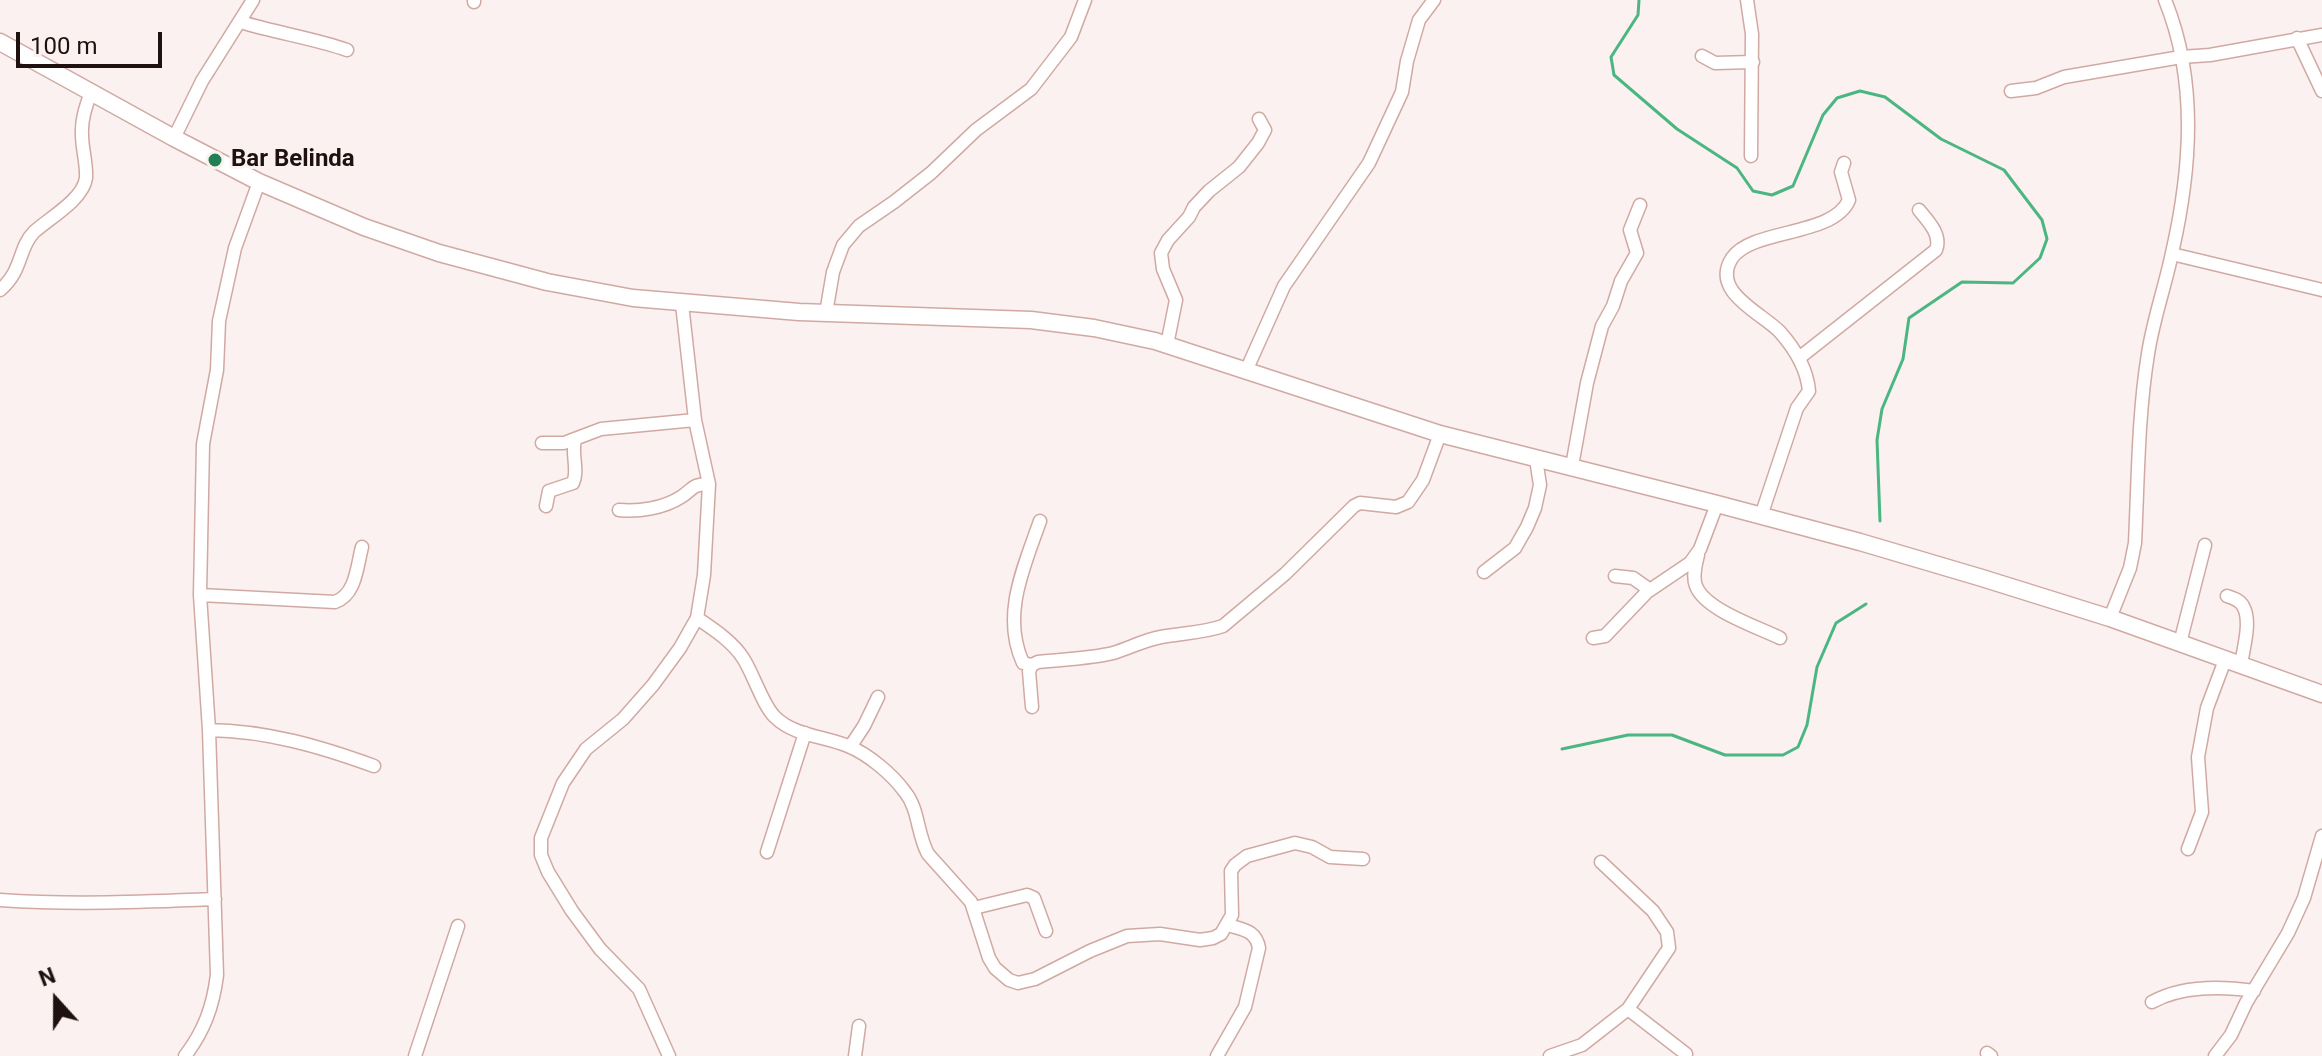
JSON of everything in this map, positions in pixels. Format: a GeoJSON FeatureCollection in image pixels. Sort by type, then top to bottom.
{"type":"FeatureCollection","features":[{"type":"Feature","properties":{"kind":"main road"},"geometry":{"type":"LineString","coordinates":[[0,42],[259,182],[364,227],[439,253],[547,282],[633,298],[826,313],[1031,320],[1094,328],[1167,345],[1440,434],[1717,504],[1966,573],[2110,618],[2322,694]]}},
{"type":"Feature","properties":{"kind":"street"},"geometry":{"type":"LineString","coordinates":[[174,138],[202,81],[253,0]]}},
{"type":"Feature","properties":{"kind":"street"},"geometry":{"type":"LineString","coordinates":[[826,313],[833,272],[843,245],[859,226],[931,173],[976,130],[1031,89],[1071,37],[1085,0]]}},
{"type":"Feature","properties":{"kind":"street"},"geometry":{"type":"LineString","coordinates":[[1246,371],[1284,286],[1369,163],[1402,92],[1419,20],[1434,0]]}},
{"type":"Feature","properties":{"kind":"street"},"geometry":{"type":"LineString","coordinates":[[1747,0],[1753,62],[1751,156]]}},
{"type":"Feature","properties":{"kind":"street"},"geometry":{"type":"LineString","coordinates":[[2110,618],[2130,568],[2135,543],[2148,355],[2184,191],[2190,129],[2181,57],[2165,0]]}},
{"type":"Feature","properties":{"kind":"street"},"geometry":{"type":"LineString","coordinates":[[241,22],[347,50]]}},
{"type":"Feature","properties":{"kind":"street"},"geometry":{"type":"LineString","coordinates":[[2011,91],[2036,88],[2064,77],[2322,35]]}},
{"type":"Feature","properties":{"kind":"street"},"geometry":{"type":"LineString","coordinates":[[2297,38],[2322,91]]}},
{"type":"Feature","properties":{"kind":"street"},"geometry":{"type":"LineString","coordinates":[[1702,56],[1715,63],[1753,62]]}},
{"type":"Feature","properties":{"kind":"street"},"geometry":{"type":"LineString","coordinates":[[0,290],[10,281],[33,233],[56,216],[82,189],[86,180],[83,120],[91,92]]}},
{"type":"Feature","properties":{"kind":"street"},"geometry":{"type":"LineString","coordinates":[[1167,345],[1176,300],[1163,269],[1161,253],[1194,207],[1239,167],[1258,143],[1265,130],[1259,119]]}},
{"type":"Feature","properties":{"kind":"street"},"geometry":{"type":"LineString","coordinates":[[1761,516],[1797,408],[1809,391],[1806,370],[1799,358],[1778,330],[1736,296],[1729,287],[1727,270],[1731,260],[1746,248],[1832,218],[1846,208],[1849,200],[1841,172],[1844,163]]}},
{"type":"Feature","properties":{"kind":"street"},"geometry":{"type":"LineString","coordinates":[[185,1056],[207,1022],[217,975],[209,730],[200,595],[203,444],[217,370],[219,321],[235,248],[259,182]]}},
{"type":"Feature","properties":{"kind":"street"},"geometry":{"type":"LineString","coordinates":[[1572,466],[1587,383],[1602,326],[1637,253],[1630,230],[1640,205]]}},
{"type":"Feature","properties":{"kind":"street"},"geometry":{"type":"LineString","coordinates":[[1799,358],[1936,250],[1939,243],[1937,236],[1919,210]]}},
{"type":"Feature","properties":{"kind":"street"},"geometry":{"type":"LineString","coordinates":[[2172,254],[2322,290]]}},
{"type":"Feature","properties":{"kind":"street"},"geometry":{"type":"LineString","coordinates":[[669,1056],[639,989],[600,949],[548,872],[541,855],[541,838],[563,783],[586,749],[623,719],[653,685],[697,618],[704,575],[709,484],[695,420],[682,304]]}},
{"type":"Feature","properties":{"kind":"street"},"geometry":{"type":"LineString","coordinates":[[542,443],[564,443],[601,429],[695,420]]}},
{"type":"Feature","properties":{"kind":"street"},"geometry":{"type":"LineString","coordinates":[[1032,707],[1029,671],[1038,662],[1115,652],[1138,642],[1223,626],[1285,574],[1354,506],[1360,503],[1396,507],[1408,502],[1423,480],[1440,434]]}},
{"type":"Feature","properties":{"kind":"street"},"geometry":{"type":"LineString","coordinates":[[546,506],[549,491],[573,483],[575,479],[575,440]]}},
{"type":"Feature","properties":{"kind":"street"},"geometry":{"type":"LineString","coordinates":[[1484,572],[1515,548],[1527,527],[1540,485],[1536,459]]}},
{"type":"Feature","properties":{"kind":"street"},"geometry":{"type":"LineString","coordinates":[[619,510],[648,509],[681,497],[696,485],[709,484]]}},
{"type":"Feature","properties":{"kind":"street"},"geometry":{"type":"LineString","coordinates":[[1717,504],[1700,549],[1694,575],[1696,586],[1720,610],[1780,638]]}},
{"type":"Feature","properties":{"kind":"street"},"geometry":{"type":"LineString","coordinates":[[1032,665],[1023,663],[1018,651],[1013,602],[1040,521]]}},
{"type":"Feature","properties":{"kind":"street"},"geometry":{"type":"LineString","coordinates":[[2180,643],[2205,545]]}},
{"type":"Feature","properties":{"kind":"street"},"geometry":{"type":"LineString","coordinates":[[200,595],[335,602],[347,596],[362,547]]}},
{"type":"Feature","properties":{"kind":"street"},"geometry":{"type":"LineString","coordinates":[[1593,638],[1601,638],[1611,631],[1650,590],[1690,563],[1700,549]]}},
{"type":"Feature","properties":{"kind":"street"},"geometry":{"type":"LineString","coordinates":[[1615,576],[1633,578],[1650,590]]}},
{"type":"Feature","properties":{"kind":"street"},"geometry":{"type":"LineString","coordinates":[[2188,849],[2202,812],[2198,757],[2207,708],[2233,662],[2247,622],[2245,608],[2240,601],[2227,596]]}},
{"type":"Feature","properties":{"kind":"street"},"geometry":{"type":"LineString","coordinates":[[697,618],[721,635],[741,655],[772,716],[786,726],[850,747],[872,761],[906,792],[913,804],[923,846],[971,902],[991,963],[1009,980],[1018,983],[1035,979],[1116,939],[1160,934],[1200,940],[1221,934],[1232,915],[1231,871],[1247,856],[1295,843],[1312,847],[1330,857],[1363,859]]}},
{"type":"Feature","properties":{"kind":"street"},"geometry":{"type":"LineString","coordinates":[[850,747],[878,697]]}},
{"type":"Feature","properties":{"kind":"street"},"geometry":{"type":"LineString","coordinates":[[209,730],[241,730],[322,747],[374,766]]}},
{"type":"Feature","properties":{"kind":"street"},"geometry":{"type":"LineString","coordinates":[[767,852],[805,733]]}},
{"type":"Feature","properties":{"kind":"street"},"geometry":{"type":"LineString","coordinates":[[2215,1056],[2231,1035],[2288,933],[2308,885],[2322,836]]}},
{"type":"Feature","properties":{"kind":"street"},"geometry":{"type":"LineString","coordinates":[[1550,1056],[1582,1045],[1628,1009],[1669,948],[1667,932],[1653,911],[1601,862]]}},
{"type":"Feature","properties":{"kind":"street"},"geometry":{"type":"LineString","coordinates":[[2308,885],[2322,888]]}},
{"type":"Feature","properties":{"kind":"street"},"geometry":{"type":"LineString","coordinates":[[974,908],[1031,896],[1046,931]]}},
{"type":"Feature","properties":{"kind":"street"},"geometry":{"type":"LineString","coordinates":[[0,900],[91,903],[215,899]]}},
{"type":"Feature","properties":{"kind":"street"},"geometry":{"type":"LineString","coordinates":[[1217,1056],[1245,1007],[1259,948],[1258,938],[1250,931],[1228,925]]}},
{"type":"Feature","properties":{"kind":"street"},"geometry":{"type":"LineString","coordinates":[[415,1056],[458,926]]}},
{"type":"Feature","properties":{"kind":"street"},"geometry":{"type":"LineString","coordinates":[[2152,1002],[2165,995],[2218,988],[2254,991]]}},
{"type":"Feature","properties":{"kind":"street"},"geometry":{"type":"LineString","coordinates":[[1628,1009],[1686,1054]]}},
{"type":"Feature","properties":{"kind":"street"},"geometry":{"type":"LineString","coordinates":[[855,1056],[859,1026]]}},
{"type":"Feature","properties":{"kind":"waterway"},"geometry":{"type":"LineString","coordinates":[[1639,0],[1638,15],[1611,57],[1614,75],[1677,129],[1737,168],[1753,191],[1772,195],[1793,186],[1823,115],[1837,98],[1860,91],[1885,97],[1941,139],[2004,170],[2042,220],[2047,239],[2040,258],[2013,283],[1962,282],[1909,318],[1903,359],[1882,409],[1877,440],[1880,521]]}},
{"type":"Feature","properties":{"kind":"waterway"},"geometry":{"type":"LineString","coordinates":[[1562,749],[1628,735],[1672,735],[1725,755],[1783,755],[1798,747],[1807,725],[1817,667],[1836,623],[1866,604]]}},
{"type":"Feature","properties":{"kind":"place","name":"Bar Belinda"},"geometry":{"type":"Point","coordinates":[215,160]}}]}
